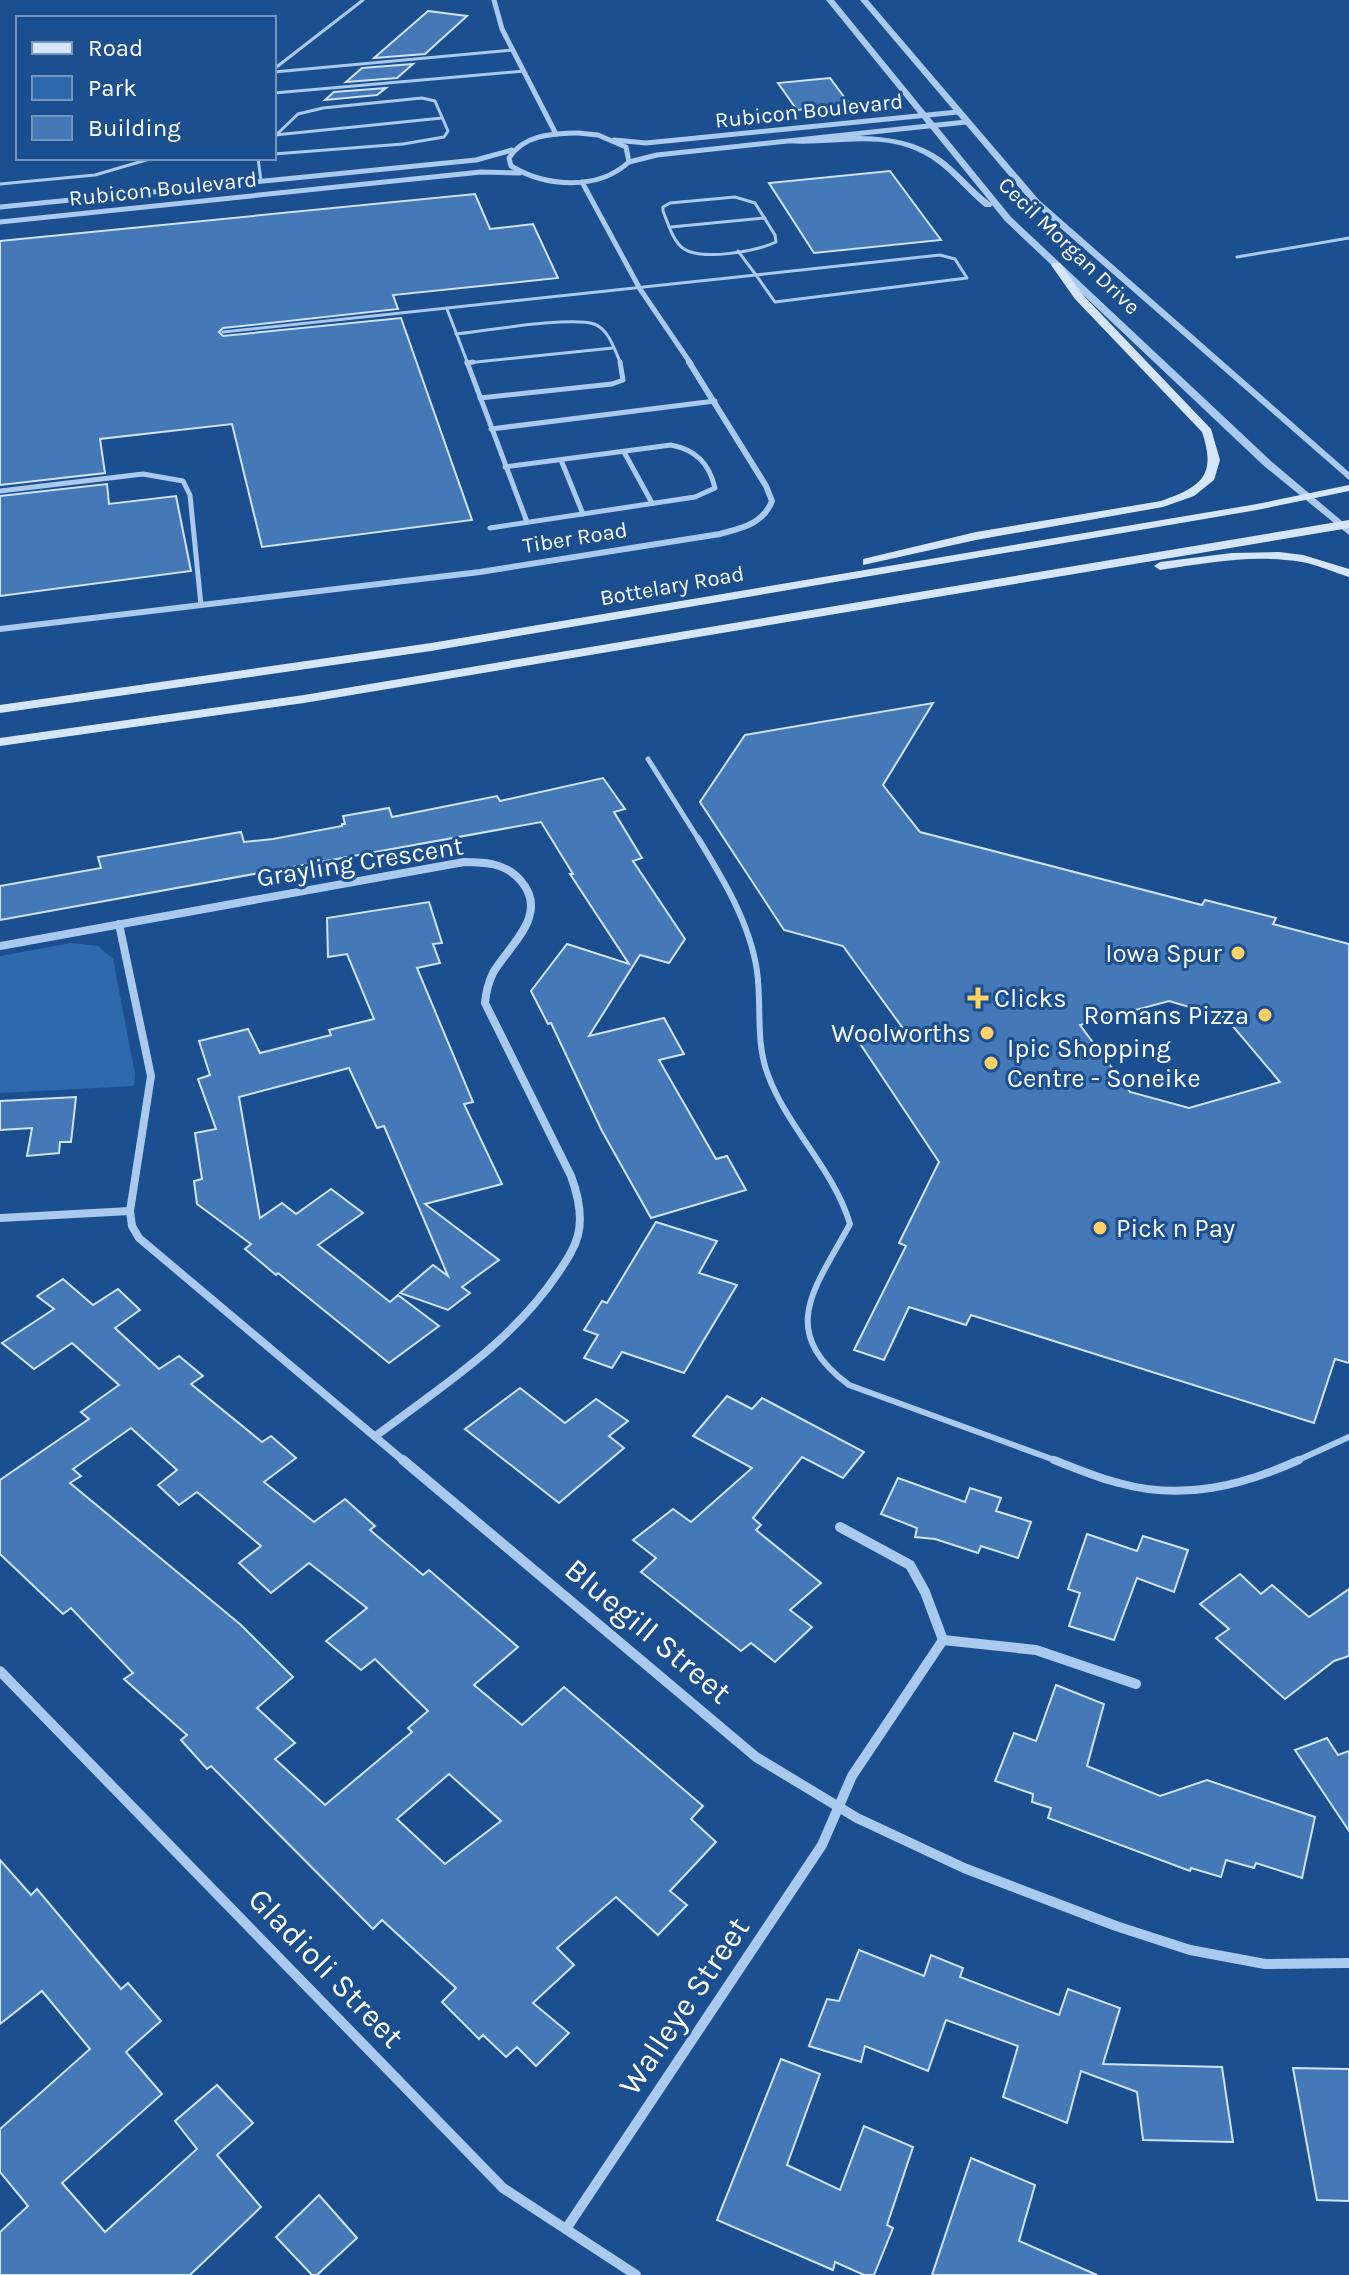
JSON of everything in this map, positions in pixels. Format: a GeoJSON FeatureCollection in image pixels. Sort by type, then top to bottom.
{"type":"FeatureCollection","features":[{"type":"Feature","properties":{"kind":"main road"},"geometry":{"type":"LineString","coordinates":[[725,596],[976,536],[1163,504],[1207,483],[1215,470],[1215,454],[1207,431],[1079,297],[1056,265]]}},
{"type":"Feature","properties":{"kind":"main road","name":"Bottelary Road"},"geometry":{"type":"LineString","coordinates":[[0,709],[372,656],[1349,488]]}},
{"type":"Feature","properties":{"kind":"main road","name":"Bottelary Road"},"geometry":{"type":"LineString","coordinates":[[0,742],[304,699],[1346,528]]}},
{"type":"Feature","properties":{"kind":"main road"},"geometry":{"type":"LineString","coordinates":[[991,584],[1268,555],[1313,559],[1349,573]]}},
{"type":"Feature","properties":{"kind":"street"},"geometry":{"type":"LineString","coordinates":[[494,0],[498,20],[556,134]]}},
{"type":"Feature","properties":{"kind":"street","name":"Cecil Morgan Drive"},"geometry":{"type":"LineString","coordinates":[[830,0],[1008,219],[1307,497],[1346,528]]}},
{"type":"Feature","properties":{"kind":"street","name":"Cecil Morgan Drive"},"geometry":{"type":"LineString","coordinates":[[864,0],[1036,202],[1349,477]]}},
{"type":"Feature","properties":{"kind":"street","name":"Rubicon Boulevard"},"geometry":{"type":"LineString","coordinates":[[0,207],[484,159],[512,150],[522,143],[556,134],[588,134],[646,143],[958,112]]}},
{"type":"Feature","properties":{"kind":"street","name":"Rubicon Boulevard"},"geometry":{"type":"LineString","coordinates":[[0,222],[481,172],[520,173],[550,181],[582,182],[607,177],[629,162],[657,155],[966,122]]}},
{"type":"Feature","properties":{"kind":"street"},"geometry":{"type":"LineString","coordinates":[[614,140],[626,147],[629,162]]}},
{"type":"Feature","properties":{"kind":"street"},"geometry":{"type":"LineString","coordinates":[[789,141],[868,140],[919,149],[941,162],[966,190],[1008,219]]}},
{"type":"Feature","properties":{"kind":"street"},"geometry":{"type":"LineString","coordinates":[[512,150],[509,158],[511,166],[520,173]]}},
{"type":"Feature","properties":{"kind":"street","name":"Tiber Road"},"geometry":{"type":"LineString","coordinates":[[0,629],[480,572],[720,534],[748,526],[765,516],[772,501],[766,486],[715,401],[640,289],[582,182]]}},
{"type":"Feature","properties":{"kind":"street","name":"Grayling Crescent"},"geometry":{"type":"LineString","coordinates":[[0,946],[464,862],[497,864],[518,875],[532,897],[529,924],[488,978],[485,1003],[571,1176],[579,1196],[579,1232],[574,1248],[523,1321],[377,1435]]}},
{"type":"Feature","properties":{"kind":"street"},"geometry":{"type":"LineString","coordinates":[[0,1218],[130,1211],[151,1076],[119,924]]}},
{"type":"Feature","properties":{"kind":"street","name":"Bluegill Street"},"geometry":{"type":"LineString","coordinates":[[130,1211],[132,1226],[139,1238],[377,1435],[756,1757],[838,1809],[923,1851],[1192,1953],[1288,1967],[1349,1963]]}},
{"type":"Feature","properties":{"kind":"street"},"geometry":{"type":"LineString","coordinates":[[840,1527],[910,1565],[925,1592],[943,1640],[1036,1650],[1136,1684]]}},
{"type":"Feature","properties":{"kind":"street","name":"Walleye Street"},"geometry":{"type":"LineString","coordinates":[[566,2229],[822,1845],[852,1776],[943,1640]]}},
{"type":"Feature","properties":{"kind":"street","name":"Gladioli Street"},"geometry":{"type":"LineString","coordinates":[[0,1671],[503,2188],[636,2275]]}},
{"type":"Feature","properties":{"kind":"lane"},"geometry":{"type":"LineString","coordinates":[[276,68],[363,0]]}},
{"type":"Feature","properties":{"kind":"lane"},"geometry":{"type":"LineString","coordinates":[[276,70],[513,50]]}},
{"type":"Feature","properties":{"kind":"lane"},"geometry":{"type":"LineString","coordinates":[[276,93],[524,71]]}},
{"type":"Feature","properties":{"kind":"lane"},"geometry":{"type":"LineString","coordinates":[[276,135],[298,114],[323,108],[422,98],[435,101],[448,131],[444,137],[403,144],[276,154]]}},
{"type":"Feature","properties":{"kind":"lane"},"geometry":{"type":"LineString","coordinates":[[276,136],[442,118]]}},
{"type":"Feature","properties":{"kind":"lane"},"geometry":{"type":"LineString","coordinates":[[0,184],[95,175],[146,160]]}},
{"type":"Feature","properties":{"kind":"lane"},"geometry":{"type":"LineString","coordinates":[[258,160],[261,181]]}},
{"type":"Feature","properties":{"kind":"lane"},"geometry":{"type":"LineString","coordinates":[[701,198],[747,198],[755,203],[765,218],[776,242],[758,249],[693,254],[679,245],[671,227],[663,211],[666,204],[701,198]]}},
{"type":"Feature","properties":{"kind":"lane"},"geometry":{"type":"LineString","coordinates":[[671,227],[765,218]]}},
{"type":"Feature","properties":{"kind":"lane"},"geometry":{"type":"LineString","coordinates":[[1237,257],[1349,238]]}},
{"type":"Feature","properties":{"kind":"lane"},"geometry":{"type":"LineString","coordinates":[[223,332],[640,289],[757,276],[940,255],[955,259],[967,278],[775,302],[757,276],[738,251]]}},
{"type":"Feature","properties":{"kind":"lane"},"geometry":{"type":"LineString","coordinates":[[447,309],[527,522]]}},
{"type":"Feature","properties":{"kind":"lane"},"geometry":{"type":"LineString","coordinates":[[456,334],[582,322],[602,328],[624,373],[620,382],[480,398]]}},
{"type":"Feature","properties":{"kind":"lane"},"geometry":{"type":"LineString","coordinates":[[467,363],[613,348]]}},
{"type":"Feature","properties":{"kind":"lane"},"geometry":{"type":"LineString","coordinates":[[491,429],[715,401]]}},
{"type":"Feature","properties":{"kind":"lane"},"geometry":{"type":"LineString","coordinates":[[490,528],[652,503],[711,492],[715,488],[698,453],[671,445],[505,467]]}},
{"type":"Feature","properties":{"kind":"lane"},"geometry":{"type":"LineString","coordinates":[[624,452],[652,503]]}},
{"type":"Feature","properties":{"kind":"lane"},"geometry":{"type":"LineString","coordinates":[[561,460],[583,514]]}},
{"type":"Feature","properties":{"kind":"lane"},"geometry":{"type":"LineString","coordinates":[[0,491],[143,474],[183,481],[190,495],[201,605]]}},
{"type":"Feature","properties":{"kind":"lane"},"geometry":{"type":"LineString","coordinates":[[648,759],[734,901],[754,956],[759,991],[758,1045],[768,1075],[783,1107],[847,1209],[850,1224],[806,1317],[813,1356],[827,1372],[849,1385],[1120,1484],[1205,1491],[1258,1477],[1349,1437]]}},
{"type":"Feature","properties":{"kind":"green space"},"geometry":{"type":"Polygon","coordinates":[[[71,943],[98,946],[113,959],[135,1074],[134,1086],[0,1093],[0,956],[71,943]]]}},
{"type":"Feature","properties":{"kind":"building"},"geometry":{"type":"Polygon","coordinates":[[[428,11],[467,16],[425,54],[374,58],[428,11]]]}},
{"type":"Feature","properties":{"kind":"building"},"geometry":{"type":"Polygon","coordinates":[[[413,64],[397,78],[346,82],[362,68],[413,64]]]}},
{"type":"Feature","properties":{"kind":"building"},"geometry":{"type":"Polygon","coordinates":[[[830,78],[850,105],[797,110],[778,83],[830,78]]]}},
{"type":"Feature","properties":{"kind":"building"},"geometry":{"type":"Polygon","coordinates":[[[386,88],[377,95],[325,100],[334,92],[386,88]]]}},
{"type":"Feature","properties":{"kind":"building"},"geometry":{"type":"Polygon","coordinates":[[[890,171],[941,240],[814,253],[769,183],[890,171]]]}},
{"type":"Feature","properties":{"kind":"building"},"geometry":{"type":"Polygon","coordinates":[[[475,194],[490,229],[533,224],[558,278],[393,295],[398,309],[223,328],[219,332],[223,336],[401,318],[472,520],[262,547],[232,424],[100,439],[105,473],[0,485],[0,241],[475,194]]]}},
{"type":"Feature","properties":{"kind":"building"},"geometry":{"type":"Polygon","coordinates":[[[107,484],[109,504],[176,496],[191,571],[0,596],[0,496],[107,484]]]}},
{"type":"Feature","properties":{"kind":"building","name":"Ipic Shopping Centre - Soneike"},"geometry":{"type":"Polygon","coordinates":[[[933,703],[883,785],[920,832],[1202,905],[1205,900],[1276,918],[1273,924],[1349,944],[1349,1363],[1335,1359],[1314,1423],[971,1315],[966,1325],[909,1307],[884,1360],[854,1350],[906,1246],[899,1243],[939,1162],[857,1039],[902,1027],[843,946],[784,930],[700,802],[745,735],[933,703]],[[1169,1001],[1080,1025],[1130,1092],[1189,1108],[1280,1082],[1226,1018],[1169,1001]]]}},
{"type":"Feature","properties":{"kind":"building"},"geometry":{"type":"Polygon","coordinates":[[[603,778],[625,809],[614,812],[642,858],[633,861],[685,939],[669,963],[640,955],[589,1036],[664,1018],[684,1054],[659,1060],[716,1159],[727,1156],[746,1190],[651,1218],[602,1131],[551,1023],[548,1024],[531,991],[567,944],[629,964],[570,874],[573,874],[541,822],[0,920],[0,886],[101,868],[98,857],[241,832],[244,842],[273,839],[342,826],[345,824],[343,816],[389,808],[392,817],[497,796],[500,801],[603,778]]]}},
{"type":"Feature","properties":{"kind":"building"},"geometry":{"type":"Polygon","coordinates":[[[429,902],[442,943],[433,944],[440,963],[417,968],[473,1102],[464,1104],[502,1184],[425,1204],[499,1260],[462,1287],[470,1293],[448,1310],[400,1293],[433,1265],[448,1276],[384,1126],[377,1128],[349,1068],[239,1097],[260,1218],[282,1203],[296,1214],[331,1189],[363,1213],[318,1245],[390,1302],[398,1295],[439,1326],[389,1363],[278,1273],[276,1275],[245,1249],[251,1244],[197,1204],[194,1181],[202,1179],[195,1133],[216,1129],[198,1079],[210,1075],[199,1041],[248,1029],[260,1053],[331,1035],[329,1030],[374,1019],[347,954],[328,957],[327,918],[429,902]]]}},
{"type":"Feature","properties":{"kind":"building"},"geometry":{"type":"Polygon","coordinates":[[[76,1097],[71,1142],[60,1142],[59,1153],[27,1156],[32,1128],[0,1130],[0,1101],[76,1097]]]}},
{"type":"Feature","properties":{"kind":"building"},"geometry":{"type":"Polygon","coordinates":[[[656,1222],[717,1241],[699,1273],[737,1285],[684,1373],[622,1352],[612,1368],[584,1358],[598,1335],[584,1330],[602,1301],[607,1303],[656,1222]]]}},
{"type":"Feature","properties":{"kind":"building"},"geometry":{"type":"Polygon","coordinates":[[[63,1279],[93,1305],[118,1289],[140,1310],[115,1328],[159,1369],[179,1356],[203,1376],[191,1384],[262,1442],[271,1436],[296,1458],[264,1482],[314,1522],[345,1499],[375,1526],[370,1530],[423,1575],[429,1570],[518,1647],[474,1685],[522,1725],[564,1687],[703,1806],[691,1819],[716,1842],[670,1891],[687,1905],[658,1935],[616,1897],[557,1948],[574,1965],[533,2003],[569,2033],[536,2066],[517,2047],[506,2057],[483,2035],[479,2039],[442,2002],[456,1988],[382,1920],[373,1929],[211,1766],[207,1769],[181,1740],[187,1735],[124,1679],[133,1673],[71,1608],[63,1614],[0,1554],[0,1480],[89,1419],[81,1412],[119,1385],[72,1343],[34,1369],[2,1343],[54,1309],[37,1296],[63,1279]],[[131,1428],[73,1469],[81,1476],[70,1483],[241,1625],[293,1677],[257,1708],[295,1743],[275,1759],[325,1805],[412,1732],[408,1728],[428,1711],[375,1659],[361,1670],[326,1641],[367,1608],[309,1563],[271,1593],[239,1563],[261,1546],[197,1492],[179,1505],[158,1485],[177,1470],[131,1428]],[[449,1774],[397,1819],[445,1864],[501,1821],[449,1774]]]}},
{"type":"Feature","properties":{"kind":"building"},"geometry":{"type":"Polygon","coordinates":[[[520,1388],[565,1423],[596,1399],[628,1421],[609,1436],[624,1448],[559,1503],[465,1429],[520,1388]]]}},
{"type":"Feature","properties":{"kind":"building"},"geometry":{"type":"Polygon","coordinates":[[[727,1396],[752,1409],[762,1398],[864,1452],[843,1478],[802,1457],[753,1518],[761,1525],[756,1530],[821,1583],[790,1610],[812,1627],[775,1662],[751,1643],[741,1651],[641,1572],[656,1558],[633,1540],[673,1509],[691,1522],[752,1468],[693,1436],[727,1396]]]}},
{"type":"Feature","properties":{"kind":"building"},"geometry":{"type":"Polygon","coordinates":[[[898,1478],[965,1502],[970,1488],[1001,1498],[996,1511],[1031,1522],[1018,1558],[981,1546],[978,1553],[935,1539],[915,1537],[917,1528],[881,1514],[898,1478]]]}},
{"type":"Feature","properties":{"kind":"building"},"geometry":{"type":"Polygon","coordinates":[[[1087,1534],[1137,1551],[1143,1536],[1188,1550],[1174,1592],[1137,1578],[1114,1640],[1069,1626],[1080,1593],[1068,1589],[1087,1534]]]}},
{"type":"Feature","properties":{"kind":"building"},"geometry":{"type":"Polygon","coordinates":[[[1240,1574],[1261,1594],[1272,1585],[1309,1617],[1349,1589],[1349,1656],[1334,1661],[1285,1699],[1216,1638],[1229,1629],[1200,1604],[1240,1574]]]}},
{"type":"Feature","properties":{"kind":"building"},"geometry":{"type":"Polygon","coordinates":[[[1056,1685],[1104,1704],[1087,1766],[1160,1796],[1207,1780],[1315,1817],[1302,1878],[1256,1863],[1254,1868],[1226,1860],[1221,1877],[1191,1868],[1190,1871],[1048,1818],[1051,1808],[1032,1802],[1033,1794],[995,1781],[1014,1733],[1036,1741],[1056,1685]]]}},
{"type":"Feature","properties":{"kind":"building"},"geometry":{"type":"Polygon","coordinates":[[[1327,1738],[1338,1755],[1349,1751],[1349,1831],[1295,1750],[1327,1738]]]}},
{"type":"Feature","properties":{"kind":"building"},"geometry":{"type":"Polygon","coordinates":[[[0,1860],[31,1895],[37,1889],[121,1989],[128,1983],[161,2021],[126,2052],[162,2094],[62,2183],[105,2232],[197,2149],[175,2121],[217,2085],[253,2123],[217,2155],[261,2207],[190,2275],[0,2275],[0,2232],[28,2206],[0,2172],[0,2129],[90,2049],[42,1991],[0,2024],[0,1860]]]}},
{"type":"Feature","properties":{"kind":"building"},"geometry":{"type":"Polygon","coordinates":[[[859,1950],[924,1976],[931,1955],[963,1968],[960,1977],[1059,2015],[1068,1989],[1120,2008],[1103,2064],[1222,2067],[1233,2142],[1143,2140],[1137,2092],[1081,2071],[1067,2123],[1003,2097],[1018,2046],[946,2020],[928,2071],[865,2046],[861,2062],[809,2046],[827,1999],[839,2001],[859,1950]]]}},
{"type":"Feature","properties":{"kind":"building"},"geometry":{"type":"Polygon","coordinates":[[[781,2059],[820,2074],[787,2165],[840,2190],[864,2126],[913,2147],[887,2225],[893,2228],[874,2275],[864,2275],[835,2262],[833,2270],[717,2220],[781,2059]]]}},
{"type":"Feature","properties":{"kind":"building"},"geometry":{"type":"Polygon","coordinates":[[[1293,2068],[1349,2069],[1349,2201],[1317,2200],[1293,2068]]]}},
{"type":"Feature","properties":{"kind":"building"},"geometry":{"type":"Polygon","coordinates":[[[971,2158],[1035,2185],[1019,2241],[1097,2275],[932,2275],[971,2158]]]}},
{"type":"Feature","properties":{"kind":"building"},"geometry":{"type":"Polygon","coordinates":[[[319,2195],[357,2238],[317,2275],[312,2275],[276,2237],[319,2195]]]}},
{"type":"Feature","properties":{"kind":"place","name":"Iowa Spur"},"geometry":{"type":"Point","coordinates":[1238,953]}},
{"type":"Feature","properties":{"kind":"place","name":"Clicks"},"geometry":{"type":"Point","coordinates":[978,998]}},
{"type":"Feature","properties":{"kind":"place","name":"Romans Pizza"},"geometry":{"type":"Point","coordinates":[1265,1015]}},
{"type":"Feature","properties":{"kind":"place","name":"Woolworths"},"geometry":{"type":"Point","coordinates":[987,1033]}},
{"type":"Feature","properties":{"kind":"place","name":"Ipic Shopping Centre - Soneike"},"geometry":{"type":"Point","coordinates":[991,1063]}},
{"type":"Feature","properties":{"kind":"place","name":"Pick n Pay"},"geometry":{"type":"Point","coordinates":[1100,1228]}}]}
